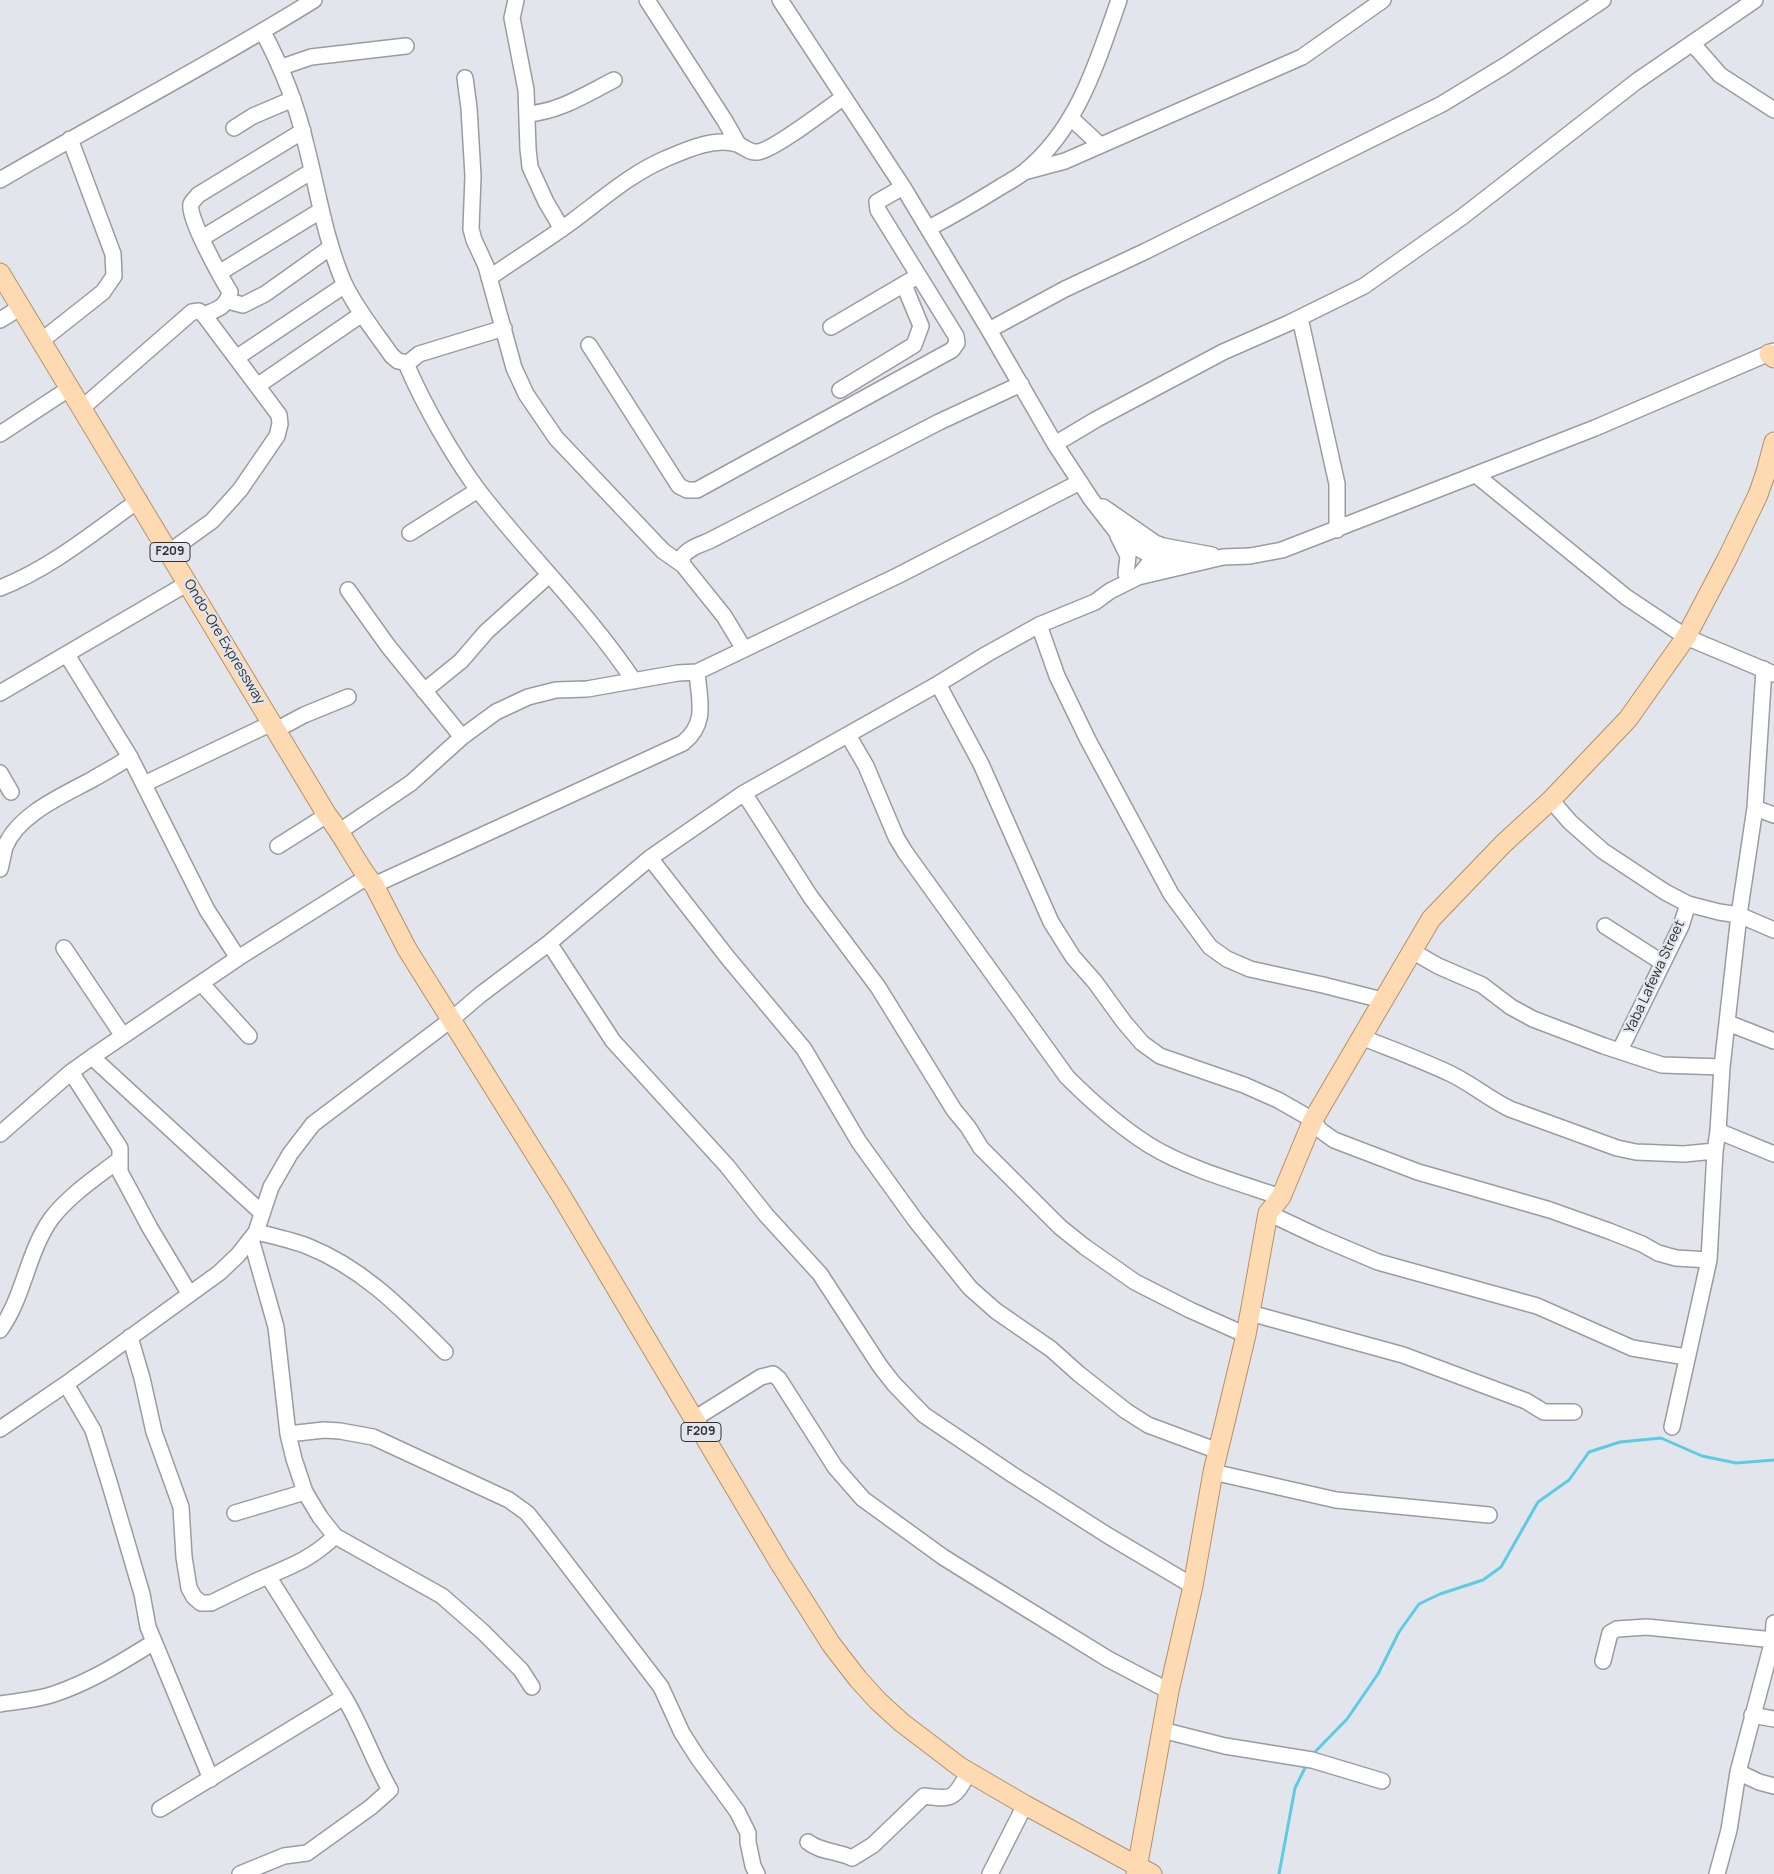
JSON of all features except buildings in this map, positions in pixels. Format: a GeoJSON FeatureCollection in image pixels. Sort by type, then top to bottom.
{"type":"FeatureCollection","features":[{"type":"Feature","properties":{"kind":"main road","name":"Ondo-Ore Expressway"},"geometry":{"type":"LineString","coordinates":[[0,273],[328,815],[340,831]]}},
{"type":"Feature","properties":{"kind":"main road"},"geometry":{"type":"LineString","coordinates":[[1142,1871],[1169,1691],[1193,1586],[1213,1472],[1246,1335],[1268,1213],[1281,1197],[1312,1120],[1431,919],[1502,844],[1551,800],[1628,719],[1686,637],[1758,495],[1774,442]]}},
{"type":"Feature","properties":{"kind":"main road","name":"F209"},"geometry":{"type":"LineString","coordinates":[[340,831],[371,881],[407,949],[562,1197],[797,1591],[858,1679],[901,1722],[969,1772],[1142,1871]]}},
{"type":"Feature","properties":{"kind":"street"},"geometry":{"type":"LineString","coordinates":[[0,180],[263,32],[314,0]]}},
{"type":"Feature","properties":{"kind":"street"},"geometry":{"type":"LineString","coordinates":[[647,0],[726,121],[738,144]]}},
{"type":"Feature","properties":{"kind":"street"},"geometry":{"type":"LineString","coordinates":[[780,0],[929,228],[1054,444],[1091,499],[1115,530],[1128,556],[1128,566],[1132,575]]}},
{"type":"Feature","properties":{"kind":"street"},"geometry":{"type":"LineString","coordinates":[[929,228],[976,203],[1024,172],[1054,142],[1071,118],[1093,72],[1119,0]]}},
{"type":"Feature","properties":{"kind":"street"},"geometry":{"type":"LineString","coordinates":[[1024,172],[1064,161],[1302,57],[1383,0]]}},
{"type":"Feature","properties":{"kind":"street"},"geometry":{"type":"LineString","coordinates":[[989,330],[1065,290],[1442,104],[1513,60],[1603,0]]}},
{"type":"Feature","properties":{"kind":"street"},"geometry":{"type":"LineString","coordinates":[[1054,444],[1223,352],[1300,318],[1364,286],[1462,217],[1617,96],[1755,0]]}},
{"type":"Feature","properties":{"kind":"street"},"geometry":{"type":"LineString","coordinates":[[519,1],[512,18],[526,90],[530,167],[546,202],[562,229]]}},
{"type":"Feature","properties":{"kind":"street"},"geometry":{"type":"LineString","coordinates":[[263,32],[282,67],[293,99],[303,131],[320,211],[345,285],[362,314],[392,356],[398,361],[408,363]]}},
{"type":"Feature","properties":{"kind":"street"},"geometry":{"type":"LineString","coordinates":[[1692,43],[1720,75],[1774,110]]}},
{"type":"Feature","properties":{"kind":"street"},"geometry":{"type":"LineString","coordinates":[[282,67],[318,55],[406,46]]}},
{"type":"Feature","properties":{"kind":"street"},"geometry":{"type":"LineString","coordinates":[[465,78],[469,108],[473,176],[472,228],[474,240],[486,266],[514,368],[526,394],[556,438],[663,551],[683,565],[724,616],[744,648]]}},
{"type":"Feature","properties":{"kind":"street"},"geometry":{"type":"LineString","coordinates":[[528,114],[539,113],[568,104],[614,80]]}},
{"type":"Feature","properties":{"kind":"street"},"geometry":{"type":"LineString","coordinates":[[489,278],[562,229],[639,172],[694,148],[718,142],[738,144],[753,152],[761,152],[844,97]]}},
{"type":"Feature","properties":{"kind":"street"},"geometry":{"type":"LineString","coordinates":[[234,128],[253,116],[293,99]]}},
{"type":"Feature","properties":{"kind":"street"},"geometry":{"type":"LineString","coordinates":[[1071,118],[1100,145]]}},
{"type":"Feature","properties":{"kind":"street"},"geometry":{"type":"LineString","coordinates":[[204,315],[219,308],[228,301],[230,292],[202,238],[192,215],[191,204],[198,195],[303,131]]}},
{"type":"Feature","properties":{"kind":"street"},"geometry":{"type":"LineString","coordinates":[[42,341],[103,292],[114,276],[114,254],[70,139]]}},
{"type":"Feature","properties":{"kind":"street"},"geometry":{"type":"LineString","coordinates":[[202,238],[312,171]]}},
{"type":"Feature","properties":{"kind":"street"},"geometry":{"type":"LineString","coordinates":[[589,345],[679,486],[687,490],[697,490],[952,350],[958,343],[956,336],[878,210],[877,202],[903,187]]}},
{"type":"Feature","properties":{"kind":"street"},"geometry":{"type":"LineString","coordinates":[[219,273],[320,211]]}},
{"type":"Feature","properties":{"kind":"street"},"geometry":{"type":"LineString","coordinates":[[228,301],[243,305],[265,294],[331,247]]}},
{"type":"Feature","properties":{"kind":"street"},"geometry":{"type":"LineString","coordinates":[[831,327],[919,276]]}},
{"type":"Feature","properties":{"kind":"street"},"geometry":{"type":"LineString","coordinates":[[236,358],[345,285]]}},
{"type":"Feature","properties":{"kind":"street"},"geometry":{"type":"LineString","coordinates":[[840,390],[914,345],[921,326],[904,285]]}},
{"type":"Feature","properties":{"kind":"street"},"geometry":{"type":"LineString","coordinates":[[0,320],[21,307]]}},
{"type":"Feature","properties":{"kind":"street"},"geometry":{"type":"LineString","coordinates":[[82,408],[192,312],[199,311],[204,315],[279,415],[278,436],[240,490],[212,521],[169,552]]}},
{"type":"Feature","properties":{"kind":"street"},"geometry":{"type":"LineString","coordinates":[[257,386],[362,314]]}},
{"type":"Feature","properties":{"kind":"street"},"geometry":{"type":"LineString","coordinates":[[1300,318],[1337,484],[1337,530]]}},
{"type":"Feature","properties":{"kind":"street"},"geometry":{"type":"LineString","coordinates":[[408,363],[419,354],[504,328]]}},
{"type":"Feature","properties":{"kind":"street"},"geometry":{"type":"LineString","coordinates":[[0,1428],[66,1384],[229,1264],[253,1236],[272,1187],[290,1154],[313,1124],[452,1019],[548,943],[650,858],[744,793],[1039,626],[1095,602],[1107,586],[1132,575],[1223,558],[1250,556],[1282,550],[1476,476],[1772,354]]}},
{"type":"Feature","properties":{"kind":"street"},"geometry":{"type":"LineString","coordinates":[[408,363],[408,368],[423,398],[478,490],[612,651],[634,681]]}},
{"type":"Feature","properties":{"kind":"street"},"geometry":{"type":"LineString","coordinates":[[683,565],[682,557],[688,550],[939,422],[1021,384]]}},
{"type":"Feature","properties":{"kind":"street"},"geometry":{"type":"LineString","coordinates":[[0,434],[70,388]]}},
{"type":"Feature","properties":{"kind":"street"},"geometry":{"type":"LineString","coordinates":[[1476,476],[1626,597],[1686,637],[1769,672],[1755,808],[1738,915],[1722,1067],[1709,1260],[1672,1427]]}},
{"type":"Feature","properties":{"kind":"street"},"geometry":{"type":"LineString","coordinates":[[340,831],[411,783],[462,737],[496,712],[528,697],[556,690],[587,689],[697,672],[899,575],[1080,482]]}},
{"type":"Feature","properties":{"kind":"street"},"geometry":{"type":"LineString","coordinates":[[410,533],[478,490]]}},
{"type":"Feature","properties":{"kind":"street"},"geometry":{"type":"LineString","coordinates":[[1091,499],[1155,550],[1223,558]]}},
{"type":"Feature","properties":{"kind":"street"},"geometry":{"type":"LineString","coordinates":[[0,588],[21,580],[46,566],[139,500]]}},
{"type":"Feature","properties":{"kind":"street"},"geometry":{"type":"LineString","coordinates":[[1115,530],[1179,563],[1200,562]]}},
{"type":"Feature","properties":{"kind":"street"},"geometry":{"type":"LineString","coordinates":[[1132,575],[1155,550]]}},
{"type":"Feature","properties":{"kind":"street"},"geometry":{"type":"LineString","coordinates":[[424,691],[461,661],[486,632],[549,575]]}},
{"type":"Feature","properties":{"kind":"street"},"geometry":{"type":"LineString","coordinates":[[0,693],[188,583]]}},
{"type":"Feature","properties":{"kind":"street"},"geometry":{"type":"LineString","coordinates":[[348,590],[388,646],[462,737]]}},
{"type":"Feature","properties":{"kind":"street"},"geometry":{"type":"LineString","coordinates":[[1039,626],[1057,676],[1088,740],[1171,894],[1210,947],[1227,959],[1250,969],[1324,984],[1382,1000]]}},
{"type":"Feature","properties":{"kind":"street"},"geometry":{"type":"LineString","coordinates":[[67,655],[130,757],[207,910],[238,958]]}},
{"type":"Feature","properties":{"kind":"street"},"geometry":{"type":"LineString","coordinates":[[0,1134],[71,1072],[92,1057],[238,958],[371,881],[683,743],[693,735],[700,715],[697,672]]}},
{"type":"Feature","properties":{"kind":"street"},"geometry":{"type":"LineString","coordinates":[[938,684],[981,764],[1051,922],[1073,956],[1142,1043],[1160,1056],[1244,1085],[1278,1100],[1312,1120],[1320,1130],[1334,1140],[1418,1172],[1550,1210],[1642,1244],[1658,1253],[1676,1258],[1709,1260]]}},
{"type":"Feature","properties":{"kind":"street"},"geometry":{"type":"LineString","coordinates":[[144,784],[274,726],[348,697]]}},
{"type":"Feature","properties":{"kind":"street"},"geometry":{"type":"LineString","coordinates":[[848,735],[866,766],[896,836],[905,852],[1067,1077],[1091,1101],[1151,1146],[1188,1164],[1281,1197]]}},
{"type":"Feature","properties":{"kind":"street"},"geometry":{"type":"LineString","coordinates":[[0,869],[6,846],[18,828],[33,815],[57,797],[93,779],[130,757]]}},
{"type":"Feature","properties":{"kind":"street"},"geometry":{"type":"LineString","coordinates":[[0,773],[11,792]]}},
{"type":"Feature","properties":{"kind":"street"},"geometry":{"type":"LineString","coordinates":[[744,793],[810,896],[878,987],[954,1110],[968,1127],[981,1148],[1060,1227],[1085,1247],[1135,1282],[1190,1310],[1246,1335]]}},
{"type":"Feature","properties":{"kind":"street"},"geometry":{"type":"LineString","coordinates":[[1551,800],[1570,822],[1604,851],[1665,892],[1688,904],[1738,915],[1774,930]]}},
{"type":"Feature","properties":{"kind":"street"},"geometry":{"type":"LineString","coordinates":[[1755,808],[1774,815]]}},
{"type":"Feature","properties":{"kind":"street"},"geometry":{"type":"LineString","coordinates":[[278,846],[328,815]]}},
{"type":"Feature","properties":{"kind":"street"},"geometry":{"type":"LineString","coordinates":[[650,858],[728,958],[804,1050],[859,1142],[916,1222],[970,1288],[996,1311],[1051,1349],[1126,1412],[1148,1425],[1218,1451]]}},
{"type":"Feature","properties":{"kind":"street","name":"Yaba Lafewa Street"},"geometry":{"type":"LineString","coordinates":[[1620,1050],[1681,926],[1688,904]]}},
{"type":"Feature","properties":{"kind":"street"},"geometry":{"type":"LineString","coordinates":[[1605,926],[1663,963]]}},
{"type":"Feature","properties":{"kind":"street"},"geometry":{"type":"LineString","coordinates":[[548,943],[613,1041],[727,1166],[766,1215],[820,1274],[880,1366],[894,1384],[924,1415],[1150,1562],[1193,1586]]}},
{"type":"Feature","properties":{"kind":"street"},"geometry":{"type":"LineString","coordinates":[[64,948],[123,1036]]}},
{"type":"Feature","properties":{"kind":"street"},"geometry":{"type":"LineString","coordinates":[[1412,951],[1438,966],[1482,985],[1511,1007],[1533,1018],[1604,1046],[1662,1065],[1722,1067]]}},
{"type":"Feature","properties":{"kind":"street"},"geometry":{"type":"LineString","coordinates":[[201,983],[249,1036]]}},
{"type":"Feature","properties":{"kind":"street"},"geometry":{"type":"LineString","coordinates":[[1728,1024],[1774,1040]]}},
{"type":"Feature","properties":{"kind":"street"},"geometry":{"type":"LineString","coordinates":[[1361,1037],[1451,1074],[1510,1109],[1617,1148],[1660,1154],[1715,1151]]}},
{"type":"Feature","properties":{"kind":"street"},"geometry":{"type":"LineString","coordinates":[[92,1057],[262,1213]]}},
{"type":"Feature","properties":{"kind":"street"},"geometry":{"type":"LineString","coordinates":[[71,1072],[120,1148],[120,1172],[150,1228],[190,1293]]}},
{"type":"Feature","properties":{"kind":"street"},"geometry":{"type":"LineString","coordinates":[[1718,1131],[1774,1154]]}},
{"type":"Feature","properties":{"kind":"street"},"geometry":{"type":"LineString","coordinates":[[0,1330],[10,1317],[39,1243],[51,1220],[68,1201],[120,1159]]}},
{"type":"Feature","properties":{"kind":"street"},"geometry":{"type":"LineString","coordinates":[[1268,1213],[1378,1262],[1537,1306],[1632,1348],[1686,1357]]}},
{"type":"Feature","properties":{"kind":"street"},"geometry":{"type":"LineString","coordinates":[[253,1236],[307,1246],[340,1262],[367,1279],[400,1306],[445,1352]]}},
{"type":"Feature","properties":{"kind":"street"},"geometry":{"type":"LineString","coordinates":[[253,1236],[276,1328],[288,1434],[305,1492],[334,1536],[442,1596],[483,1632],[521,1670],[532,1687]]}},
{"type":"Feature","properties":{"kind":"street"},"geometry":{"type":"LineString","coordinates":[[1250,1313],[1403,1355],[1526,1401],[1544,1412],[1574,1412]]}},
{"type":"Feature","properties":{"kind":"street"},"geometry":{"type":"LineString","coordinates":[[130,1337],[142,1378],[154,1432],[181,1507],[186,1576],[194,1597],[201,1603],[211,1603],[268,1576],[299,1564],[321,1550],[334,1536]]}},
{"type":"Feature","properties":{"kind":"street"},"geometry":{"type":"LineString","coordinates":[[694,1419],[761,1377],[773,1374],[779,1378],[835,1468],[863,1499],[943,1557],[1108,1659],[1169,1691]]}},
{"type":"Feature","properties":{"kind":"street"},"geometry":{"type":"LineString","coordinates":[[66,1384],[92,1430],[137,1576],[148,1627],[211,1780]]}},
{"type":"Feature","properties":{"kind":"street"},"geometry":{"type":"LineString","coordinates":[[288,1434],[324,1430],[373,1437],[509,1500],[526,1513],[661,1687],[682,1733],[737,1811],[748,1833],[753,1872]]}},
{"type":"Feature","properties":{"kind":"street"},"geometry":{"type":"LineString","coordinates":[[1213,1472],[1336,1500],[1488,1515]]}},
{"type":"Feature","properties":{"kind":"street"},"geometry":{"type":"LineString","coordinates":[[235,1513],[305,1492]]}},
{"type":"Feature","properties":{"kind":"street"},"geometry":{"type":"LineString","coordinates":[[240,1874],[284,1856],[307,1854],[371,1807],[390,1790],[380,1772],[359,1722],[268,1576]]}},
{"type":"Feature","properties":{"kind":"street"},"geometry":{"type":"LineString","coordinates":[[1717,1874],[1729,1830],[1738,1772],[1774,1640],[1774,1623]]}},
{"type":"Feature","properties":{"kind":"street"},"geometry":{"type":"LineString","coordinates":[[1603,1661],[1610,1633],[1617,1629],[1625,1628],[1647,1627],[1774,1640]]}},
{"type":"Feature","properties":{"kind":"street"},"geometry":{"type":"LineString","coordinates":[[0,1704],[52,1695],[125,1661],[154,1642]]}},
{"type":"Feature","properties":{"kind":"street"},"geometry":{"type":"LineString","coordinates":[[160,1809],[211,1780],[344,1697]]}},
{"type":"Feature","properties":{"kind":"street"},"geometry":{"type":"LineString","coordinates":[[1752,1715],[1774,1719]]}},
{"type":"Feature","properties":{"kind":"street"},"geometry":{"type":"LineString","coordinates":[[1162,1730],[1225,1746],[1312,1760],[1382,1781]]}},
{"type":"Feature","properties":{"kind":"street"},"geometry":{"type":"LineString","coordinates":[[808,1842],[816,1849],[828,1849],[852,1858],[872,1846],[924,1796],[943,1799],[956,1794],[969,1772]]}},
{"type":"Feature","properties":{"kind":"street"},"geometry":{"type":"LineString","coordinates":[[1738,1772],[1759,1782],[1774,1786]]}},
{"type":"Feature","properties":{"kind":"street"},"geometry":{"type":"LineString","coordinates":[[990,1874],[1025,1805]]}},
{"type":"Feature","properties":{"kind":"waterway"},"geometry":{"type":"LineString","coordinates":[[1311,1756],[1347,1719],[1378,1674],[1399,1632],[1419,1604],[1440,1594],[1483,1580],[1501,1567],[1538,1502],[1569,1480],[1589,1452],[1620,1442],[1661,1438],[1702,1456],[1736,1463],[1774,1460]]}},
{"type":"Feature","properties":{"kind":"waterway"},"geometry":{"type":"LineString","coordinates":[[1279,1874],[1295,1788],[1307,1764]]}}]}
